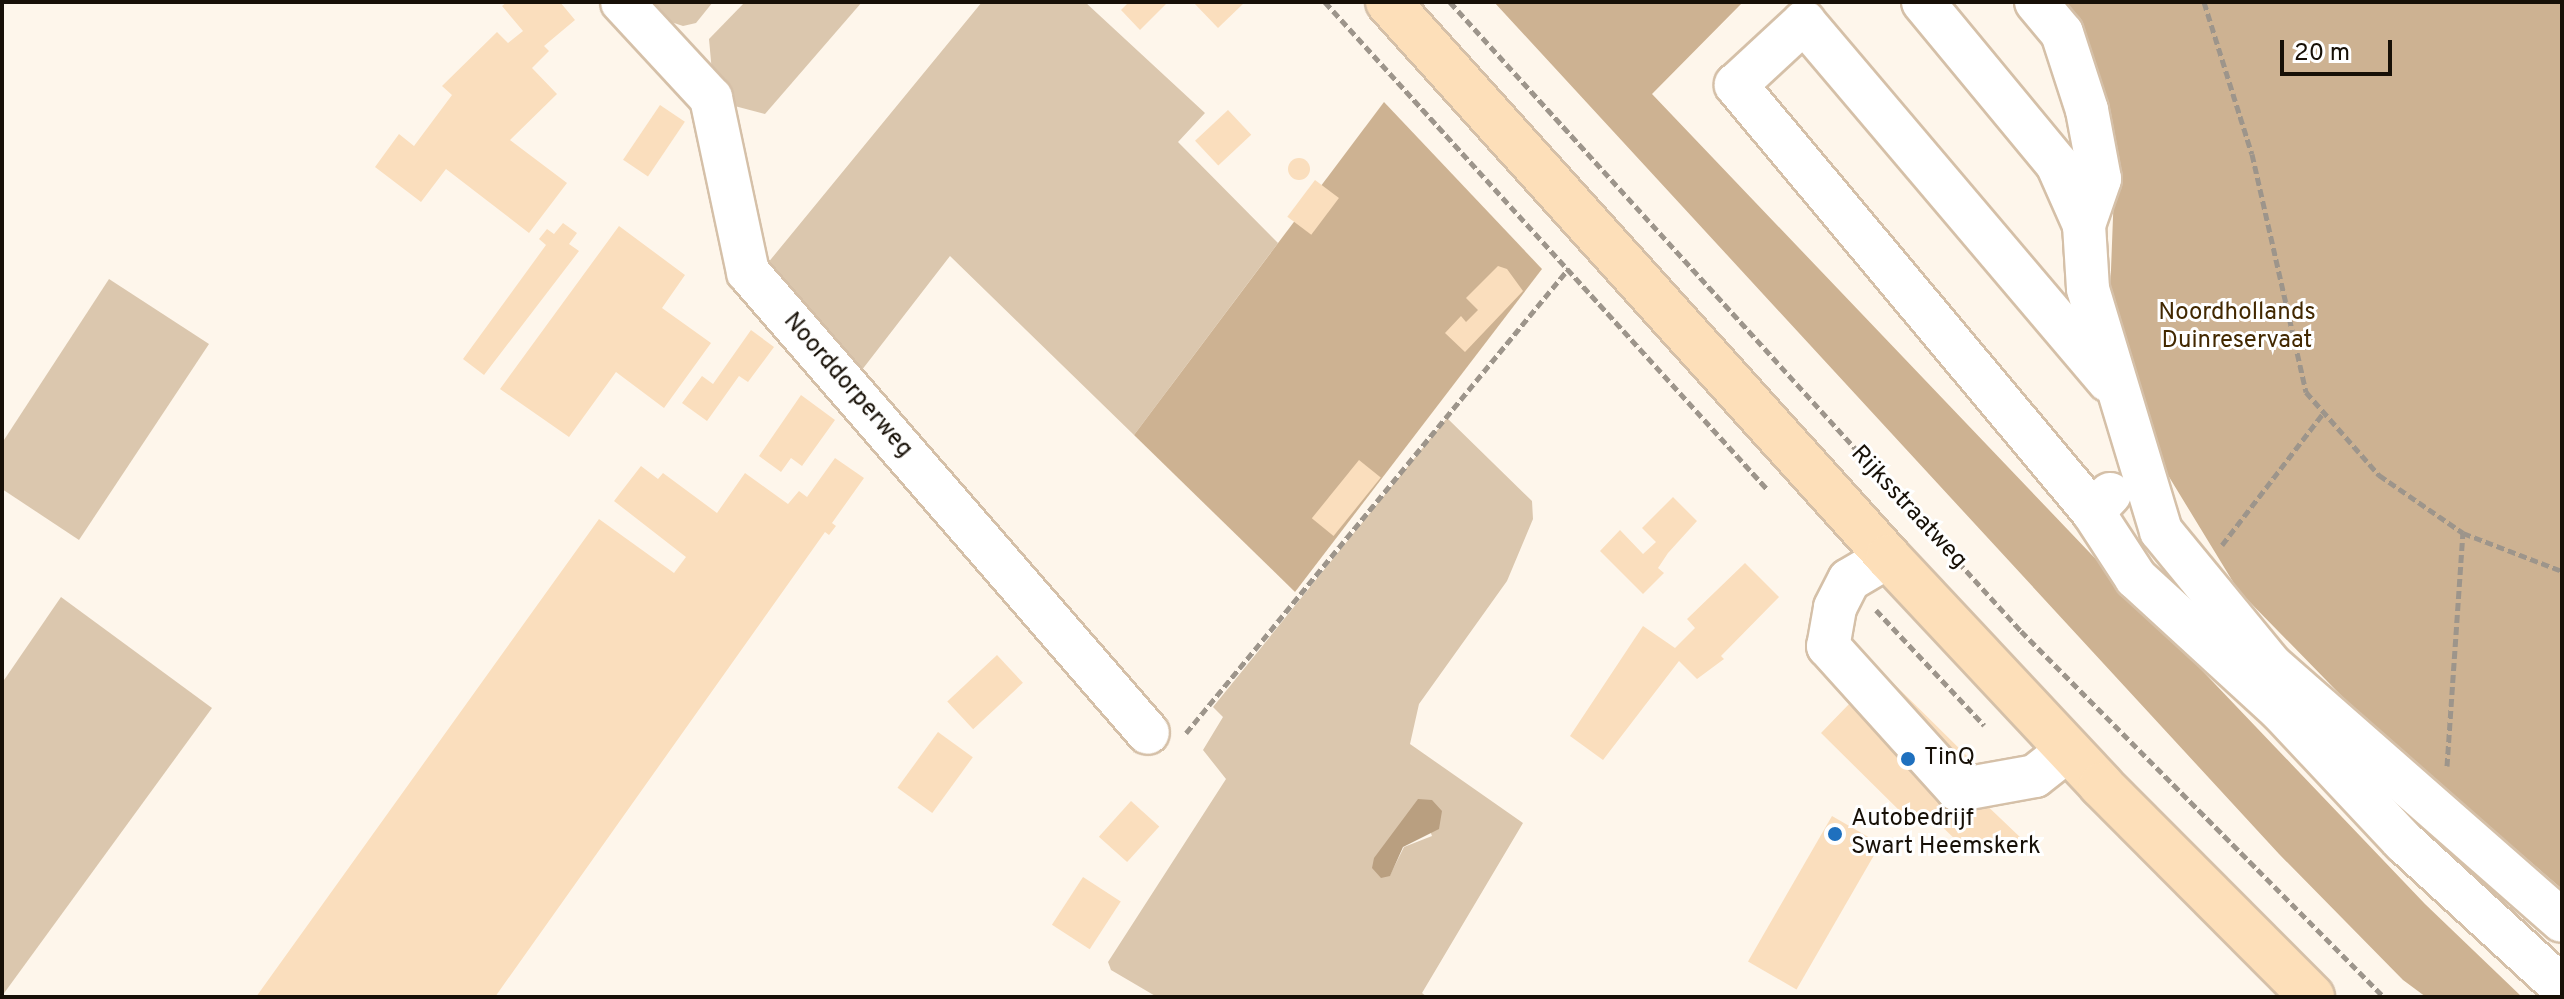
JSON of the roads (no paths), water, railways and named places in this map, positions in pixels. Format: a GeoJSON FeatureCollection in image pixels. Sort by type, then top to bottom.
{"type":"FeatureCollection","features":[{"type":"Feature","properties":{"kind":"main road","name":"Rijksstraatweg"},"geometry":{"type":"LineString","coordinates":[[1388,2],[1888,557],[2068,750],[2312,997]]}},
{"type":"Feature","properties":{"kind":"street","name":"Noorddorperweg"},"geometry":{"type":"LineString","coordinates":[[622,2],[711,98],[748,272],[1148,733]]}},
{"type":"Feature","properties":{"kind":"street"},"geometry":{"type":"LineString","coordinates":[[1923,2],[2057,164],[2084,225],[2088,289],[2161,531],[2272,666],[2444,814],[2562,921]]}},
{"type":"Feature","properties":{"kind":"street"},"geometry":{"type":"LineString","coordinates":[[2036,2],[2062,33],[2087,110],[2100,179],[2084,225]]}},
{"type":"Feature","properties":{"kind":"street"},"geometry":{"type":"LineString","coordinates":[[2119,394],[1815,12],[1736,85],[2093,512],[2136,578],[2280,710],[2403,841],[2562,987]]}},
{"type":"Feature","properties":{"kind":"street"},"geometry":{"type":"LineString","coordinates":[[2093,512],[2105,495],[2122,491],[2152,504]]}},
{"type":"Feature","properties":{"kind":"street"},"geometry":{"type":"LineString","coordinates":[[1888,557],[1849,580],[1835,608],[1828,646],[1958,790],[2035,776],[2068,750]]}},
{"type":"Feature","properties":{"kind":"place","name":"TinQ"},"geometry":{"type":"Point","coordinates":[1908,759]}},
{"type":"Feature","properties":{"kind":"place","name":"Autobedrijf Swart Heemskerk"},"geometry":{"type":"Point","coordinates":[1835,834]}},
{"type":"Feature","properties":{"kind":"park label","name":"Noordhollands Duinreservaat"},"geometry":{"type":"Point","coordinates":[2237,328]}}]}
